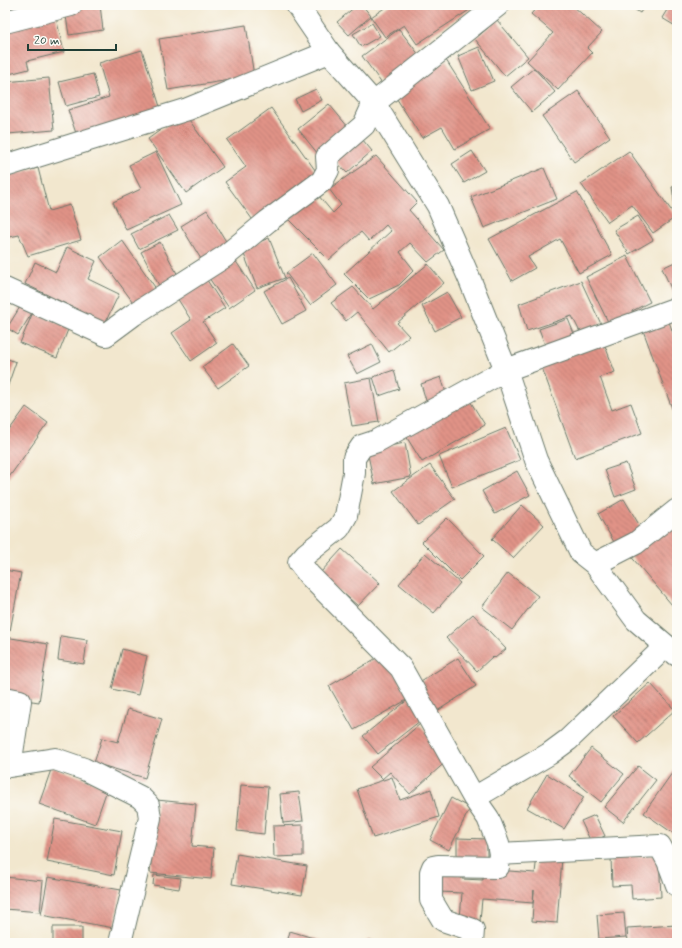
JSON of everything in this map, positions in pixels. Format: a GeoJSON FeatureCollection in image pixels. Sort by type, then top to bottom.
{"type":"FeatureCollection","features":[{"type":"Feature","properties":{"kind":"street"},"geometry":{"type":"LineString","coordinates":[[5,22],[71,5]]}},
{"type":"Feature","properties":{"kind":"street"},"geometry":{"type":"LineString","coordinates":[[297,5],[329,52],[374,103],[438,206],[470,280],[506,370],[536,460],[581,553],[595,564],[636,620],[672,650],[568,740],[549,754],[474,798]]}},
{"type":"Feature","properties":{"kind":"street"},"geometry":{"type":"LineString","coordinates":[[5,289],[106,335],[133,315],[224,257],[268,221],[322,181],[328,170],[327,157],[364,125],[374,103],[498,5]]}},
{"type":"Feature","properties":{"kind":"street"},"geometry":{"type":"LineString","coordinates":[[5,166],[188,109],[329,52]]}},
{"type":"Feature","properties":{"kind":"street"},"geometry":{"type":"LineString","coordinates":[[472,943],[473,930],[443,920],[431,900],[431,872],[433,867],[438,866],[498,867],[500,854],[498,843],[488,818],[474,798],[401,668],[309,575],[299,562],[306,554],[339,528],[346,516],[354,474],[354,458],[362,446],[377,441],[506,370],[677,308]]}},
{"type":"Feature","properties":{"kind":"street"},"geometry":{"type":"LineString","coordinates":[[595,564],[636,543],[677,510]]}},
{"type":"Feature","properties":{"kind":"street"},"geometry":{"type":"LineString","coordinates":[[5,698],[20,701],[10,766],[55,760],[84,769],[140,798],[148,805],[150,818],[120,943]]}},
{"type":"Feature","properties":{"kind":"street"},"geometry":{"type":"LineString","coordinates":[[500,854],[660,846],[668,861],[677,885]]}},
{"type":"Feature","properties":{"kind":"building"},"geometry":{"type":"Polygon","coordinates":[[[5,5],[20,5],[20,6],[5,8],[5,5]]]}},
{"type":"Feature","properties":{"kind":"building"},"geometry":{"type":"Polygon","coordinates":[[[100,5],[103,30],[69,35],[65,10],[100,5]]]}},
{"type":"Feature","properties":{"kind":"building"},"geometry":{"type":"Polygon","coordinates":[[[357,5],[362,5],[371,16],[349,35],[337,22],[357,5]]]}},
{"type":"Feature","properties":{"kind":"building"},"geometry":{"type":"Polygon","coordinates":[[[389,5],[477,5],[417,44],[404,25],[385,37],[371,17],[389,5]]]}},
{"type":"Feature","properties":{"kind":"building"},"geometry":{"type":"Polygon","coordinates":[[[539,5],[572,5],[602,32],[587,48],[592,53],[558,90],[527,61],[553,33],[531,14],[539,5]]]}},
{"type":"Feature","properties":{"kind":"building"},"geometry":{"type":"Polygon","coordinates":[[[628,5],[645,5],[640,13],[628,5]]]}},
{"type":"Feature","properties":{"kind":"building"},"geometry":{"type":"Polygon","coordinates":[[[670,5],[677,5],[677,27],[662,18],[670,5]]]}},
{"type":"Feature","properties":{"kind":"building"},"geometry":{"type":"Polygon","coordinates":[[[55,13],[64,52],[27,61],[29,69],[5,75],[5,24],[55,13]]]}},
{"type":"Feature","properties":{"kind":"building"},"geometry":{"type":"Polygon","coordinates":[[[497,20],[528,57],[505,76],[475,39],[497,20]]]}},
{"type":"Feature","properties":{"kind":"building"},"geometry":{"type":"Polygon","coordinates":[[[372,23],[380,36],[361,47],[353,34],[372,23]]]}},
{"type":"Feature","properties":{"kind":"building"},"geometry":{"type":"Polygon","coordinates":[[[246,25],[254,76],[168,90],[159,39],[246,25]]]}},
{"type":"Feature","properties":{"kind":"building"},"geometry":{"type":"Polygon","coordinates":[[[399,29],[423,60],[385,88],[362,56],[399,29]]]}},
{"type":"Feature","properties":{"kind":"building"},"geometry":{"type":"Polygon","coordinates":[[[479,47],[494,81],[472,90],[458,56],[479,47]]]}},
{"type":"Feature","properties":{"kind":"building"},"geometry":{"type":"Polygon","coordinates":[[[142,50],[162,113],[78,139],[68,110],[109,97],[99,63],[142,50]]]}},
{"type":"Feature","properties":{"kind":"building"},"geometry":{"type":"Polygon","coordinates":[[[446,60],[490,129],[455,149],[442,127],[422,138],[393,93],[446,60]]]}},
{"type":"Feature","properties":{"kind":"building"},"geometry":{"type":"Polygon","coordinates":[[[534,68],[555,92],[532,112],[511,87],[534,68]]]}},
{"type":"Feature","properties":{"kind":"building"},"geometry":{"type":"Polygon","coordinates":[[[93,74],[99,97],[66,106],[59,82],[93,74]]]}},
{"type":"Feature","properties":{"kind":"building"},"geometry":{"type":"Polygon","coordinates":[[[49,78],[54,130],[8,134],[5,104],[5,82],[49,78]]]}},
{"type":"Feature","properties":{"kind":"building"},"geometry":{"type":"Polygon","coordinates":[[[316,89],[322,100],[301,111],[295,99],[316,89]]]}},
{"type":"Feature","properties":{"kind":"building"},"geometry":{"type":"Polygon","coordinates":[[[578,91],[610,137],[574,162],[542,116],[578,91]]]}},
{"type":"Feature","properties":{"kind":"building"},"geometry":{"type":"Polygon","coordinates":[[[329,104],[353,133],[322,159],[298,129],[329,104]]]}},
{"type":"Feature","properties":{"kind":"building"},"geometry":{"type":"Polygon","coordinates":[[[271,108],[320,177],[255,223],[225,182],[246,167],[227,140],[271,108]]]}},
{"type":"Feature","properties":{"kind":"building"},"geometry":{"type":"Polygon","coordinates":[[[184,113],[223,167],[186,193],[148,139],[184,113]]]}},
{"type":"Feature","properties":{"kind":"building"},"geometry":{"type":"Polygon","coordinates":[[[357,133],[372,151],[347,173],[331,156],[357,133]]]}},
{"type":"Feature","properties":{"kind":"building"},"geometry":{"type":"Polygon","coordinates":[[[472,151],[485,171],[464,183],[452,164],[472,151]]]}},
{"type":"Feature","properties":{"kind":"building"},"geometry":{"type":"Polygon","coordinates":[[[629,151],[676,217],[653,233],[632,205],[608,222],[581,184],[629,151]]]}},
{"type":"Feature","properties":{"kind":"building"},"geometry":{"type":"Polygon","coordinates":[[[156,152],[181,205],[126,230],[113,202],[141,189],[129,165],[156,152]]]}},
{"type":"Feature","properties":{"kind":"building"},"geometry":{"type":"Polygon","coordinates":[[[376,156],[417,202],[409,210],[444,250],[428,262],[410,243],[400,252],[414,270],[399,285],[369,299],[344,274],[391,231],[386,225],[369,241],[361,232],[329,260],[289,220],[314,196],[318,195],[333,213],[341,205],[329,189],[376,156]]]}},
{"type":"Feature","properties":{"kind":"building"},"geometry":{"type":"Polygon","coordinates":[[[38,168],[49,211],[70,205],[81,240],[28,256],[19,235],[5,238],[5,176],[38,168]]]}},
{"type":"Feature","properties":{"kind":"building"},"geometry":{"type":"Polygon","coordinates":[[[544,168],[557,199],[484,228],[471,197],[544,168]]]}},
{"type":"Feature","properties":{"kind":"building"},"geometry":{"type":"Polygon","coordinates":[[[677,186],[677,213],[676,213],[672,187],[677,186]]]}},
{"type":"Feature","properties":{"kind":"building"},"geometry":{"type":"Polygon","coordinates":[[[577,192],[612,255],[579,273],[560,239],[528,257],[535,268],[512,281],[489,239],[577,192]]]}},
{"type":"Feature","properties":{"kind":"building"},"geometry":{"type":"Polygon","coordinates":[[[207,210],[230,248],[204,264],[181,226],[207,210]]]}},
{"type":"Feature","properties":{"kind":"building"},"geometry":{"type":"Polygon","coordinates":[[[169,215],[178,230],[139,249],[131,234],[169,215]]]}},
{"type":"Feature","properties":{"kind":"building"},"geometry":{"type":"Polygon","coordinates":[[[638,216],[653,240],[629,254],[614,230],[638,216]]]}},
{"type":"Feature","properties":{"kind":"building"},"geometry":{"type":"Polygon","coordinates":[[[269,238],[285,278],[257,288],[242,249],[269,238]]]}},
{"type":"Feature","properties":{"kind":"building"},"geometry":{"type":"Polygon","coordinates":[[[122,240],[157,290],[135,305],[100,257],[122,240]]]}},
{"type":"Feature","properties":{"kind":"building"},"geometry":{"type":"Polygon","coordinates":[[[160,242],[180,279],[161,289],[141,252],[160,242]]]}},
{"type":"Feature","properties":{"kind":"building"},"geometry":{"type":"Polygon","coordinates":[[[67,247],[96,261],[88,279],[119,294],[105,323],[25,284],[35,262],[56,272],[67,247]]]}},
{"type":"Feature","properties":{"kind":"building"},"geometry":{"type":"Polygon","coordinates":[[[313,253],[337,285],[310,305],[286,273],[313,253]]]}},
{"type":"Feature","properties":{"kind":"building"},"geometry":{"type":"Polygon","coordinates":[[[627,256],[650,302],[632,311],[636,318],[612,330],[586,277],[627,256]]]}},
{"type":"Feature","properties":{"kind":"building"},"geometry":{"type":"Polygon","coordinates":[[[233,257],[255,290],[229,308],[207,275],[233,257]]]}},
{"type":"Feature","properties":{"kind":"building"},"geometry":{"type":"Polygon","coordinates":[[[677,261],[677,300],[676,300],[662,268],[677,261]]]}},
{"type":"Feature","properties":{"kind":"building"},"geometry":{"type":"Polygon","coordinates":[[[428,264],[444,283],[397,323],[409,336],[389,352],[357,312],[346,321],[331,303],[353,287],[373,309],[428,264]]]}},
{"type":"Feature","properties":{"kind":"building"},"geometry":{"type":"Polygon","coordinates":[[[203,274],[225,308],[203,322],[217,343],[191,361],[172,333],[191,320],[174,293],[203,274]]]}},
{"type":"Feature","properties":{"kind":"building"},"geometry":{"type":"Polygon","coordinates":[[[288,278],[306,311],[282,324],[264,291],[288,278]]]}},
{"type":"Feature","properties":{"kind":"building"},"geometry":{"type":"Polygon","coordinates":[[[581,281],[601,324],[580,332],[572,316],[527,331],[519,304],[581,281]]]}},
{"type":"Feature","properties":{"kind":"building"},"geometry":{"type":"Polygon","coordinates":[[[447,292],[461,317],[435,331],[422,306],[447,292]]]}},
{"type":"Feature","properties":{"kind":"building"},"geometry":{"type":"Polygon","coordinates":[[[23,302],[34,310],[18,335],[7,328],[23,302]]]}},
{"type":"Feature","properties":{"kind":"building"},"geometry":{"type":"Polygon","coordinates":[[[33,312],[69,327],[57,358],[20,343],[33,312]]]}},
{"type":"Feature","properties":{"kind":"building"},"geometry":{"type":"Polygon","coordinates":[[[667,316],[677,344],[677,410],[673,411],[641,325],[667,316]]]}},
{"type":"Feature","properties":{"kind":"building"},"geometry":{"type":"Polygon","coordinates":[[[568,319],[577,341],[548,353],[539,329],[568,319]]]}},
{"type":"Feature","properties":{"kind":"building"},"geometry":{"type":"Polygon","coordinates":[[[604,343],[615,372],[600,377],[612,410],[631,403],[642,433],[575,458],[541,365],[604,343]]]}},
{"type":"Feature","properties":{"kind":"building"},"geometry":{"type":"Polygon","coordinates":[[[233,344],[249,366],[218,388],[202,367],[233,344]]]}},
{"type":"Feature","properties":{"kind":"building"},"geometry":{"type":"Polygon","coordinates":[[[372,344],[381,362],[357,374],[347,356],[372,344]]]}},
{"type":"Feature","properties":{"kind":"building"},"geometry":{"type":"Polygon","coordinates":[[[5,358],[16,362],[7,388],[5,387],[5,358]]]}},
{"type":"Feature","properties":{"kind":"building"},"geometry":{"type":"Polygon","coordinates":[[[394,370],[399,389],[379,396],[373,377],[394,370]]]}},
{"type":"Feature","properties":{"kind":"building"},"geometry":{"type":"Polygon","coordinates":[[[441,377],[448,399],[428,407],[421,384],[441,377]]]}},
{"type":"Feature","properties":{"kind":"building"},"geometry":{"type":"Polygon","coordinates":[[[371,378],[379,422],[352,426],[344,383],[371,378]]]}},
{"type":"Feature","properties":{"kind":"building"},"geometry":{"type":"Polygon","coordinates":[[[467,396],[485,425],[422,462],[404,433],[467,396]]]}},
{"type":"Feature","properties":{"kind":"building"},"geometry":{"type":"Polygon","coordinates":[[[26,407],[48,423],[7,480],[5,479],[5,436],[26,407]]]}},
{"type":"Feature","properties":{"kind":"building"},"geometry":{"type":"Polygon","coordinates":[[[506,428],[520,460],[452,487],[439,456],[506,428]]]}},
{"type":"Feature","properties":{"kind":"building"},"geometry":{"type":"Polygon","coordinates":[[[405,443],[411,477],[374,484],[367,450],[405,443]]]}},
{"type":"Feature","properties":{"kind":"building"},"geometry":{"type":"Polygon","coordinates":[[[626,463],[636,489],[615,497],[605,470],[626,463]]]}},
{"type":"Feature","properties":{"kind":"building"},"geometry":{"type":"Polygon","coordinates":[[[430,465],[455,499],[418,525],[393,491],[430,465]]]}},
{"type":"Feature","properties":{"kind":"building"},"geometry":{"type":"Polygon","coordinates":[[[517,471],[530,495],[495,514],[482,491],[517,471]]]}},
{"type":"Feature","properties":{"kind":"building"},"geometry":{"type":"Polygon","coordinates":[[[624,499],[644,533],[618,549],[598,514],[624,499]]]}},
{"type":"Feature","properties":{"kind":"building"},"geometry":{"type":"Polygon","coordinates":[[[522,505],[544,525],[513,558],[492,539],[522,505]]]}},
{"type":"Feature","properties":{"kind":"building"},"geometry":{"type":"Polygon","coordinates":[[[677,514],[677,601],[672,605],[629,554],[677,514]]]}},
{"type":"Feature","properties":{"kind":"building"},"geometry":{"type":"Polygon","coordinates":[[[447,518],[484,556],[460,580],[422,542],[447,518]]]}},
{"type":"Feature","properties":{"kind":"building"},"geometry":{"type":"Polygon","coordinates":[[[342,549],[380,583],[358,606],[320,573],[342,549]]]}},
{"type":"Feature","properties":{"kind":"building"},"geometry":{"type":"Polygon","coordinates":[[[425,553],[460,583],[434,613],[399,584],[425,553]]]}},
{"type":"Feature","properties":{"kind":"building"},"geometry":{"type":"Polygon","coordinates":[[[5,570],[21,573],[10,631],[5,630],[5,570]]]}},
{"type":"Feature","properties":{"kind":"building"},"geometry":{"type":"Polygon","coordinates":[[[508,573],[538,596],[512,630],[482,607],[508,573]]]}},
{"type":"Feature","properties":{"kind":"building"},"geometry":{"type":"Polygon","coordinates":[[[473,614],[506,649],[495,658],[493,656],[477,671],[446,638],[473,614]]]}},
{"type":"Feature","properties":{"kind":"building"},"geometry":{"type":"Polygon","coordinates":[[[61,636],[87,640],[84,664],[58,660],[61,636]]]}},
{"type":"Feature","properties":{"kind":"building"},"geometry":{"type":"Polygon","coordinates":[[[5,637],[48,644],[39,702],[5,697],[5,637]]]}},
{"type":"Feature","properties":{"kind":"building"},"geometry":{"type":"Polygon","coordinates":[[[122,649],[147,656],[138,695],[112,689],[122,649]]]}},
{"type":"Feature","properties":{"kind":"building"},"geometry":{"type":"Polygon","coordinates":[[[385,653],[410,698],[354,730],[329,686],[385,653]]]}},
{"type":"Feature","properties":{"kind":"building"},"geometry":{"type":"Polygon","coordinates":[[[458,658],[476,686],[434,713],[416,684],[458,658]]]}},
{"type":"Feature","properties":{"kind":"building"},"geometry":{"type":"Polygon","coordinates":[[[650,683],[675,710],[638,743],[613,716],[650,683]]]}},
{"type":"Feature","properties":{"kind":"building"},"geometry":{"type":"Polygon","coordinates":[[[410,698],[425,717],[378,754],[363,736],[410,698]]]}},
{"type":"Feature","properties":{"kind":"building"},"geometry":{"type":"Polygon","coordinates":[[[128,709],[162,719],[145,778],[94,763],[102,738],[118,742],[128,709]]]}},
{"type":"Feature","properties":{"kind":"building"},"geometry":{"type":"Polygon","coordinates":[[[420,724],[450,758],[410,794],[390,772],[382,779],[370,767],[420,724]]]}},
{"type":"Feature","properties":{"kind":"building"},"geometry":{"type":"Polygon","coordinates":[[[591,748],[624,774],[601,802],[569,776],[591,748]]]}},
{"type":"Feature","properties":{"kind":"building"},"geometry":{"type":"Polygon","coordinates":[[[638,766],[656,780],[623,822],[604,807],[638,766]]]}},
{"type":"Feature","properties":{"kind":"building"},"geometry":{"type":"Polygon","coordinates":[[[677,766],[677,836],[644,813],[677,766]]]}},
{"type":"Feature","properties":{"kind":"building"},"geometry":{"type":"Polygon","coordinates":[[[52,767],[108,787],[95,824],[39,804],[52,767]]]}},
{"type":"Feature","properties":{"kind":"building"},"geometry":{"type":"Polygon","coordinates":[[[547,774],[584,797],[564,829],[527,808],[547,774]]]}},
{"type":"Feature","properties":{"kind":"building"},"geometry":{"type":"Polygon","coordinates":[[[392,777],[400,800],[431,789],[439,817],[373,838],[357,789],[392,777]]]}},
{"type":"Feature","properties":{"kind":"building"},"geometry":{"type":"Polygon","coordinates":[[[241,785],[268,787],[264,834],[237,831],[241,785]]]}},
{"type":"Feature","properties":{"kind":"building"},"geometry":{"type":"Polygon","coordinates":[[[299,792],[303,821],[283,823],[280,794],[299,792]]]}},
{"type":"Feature","properties":{"kind":"building"},"geometry":{"type":"Polygon","coordinates":[[[451,798],[470,808],[449,850],[430,840],[451,798]]]}},
{"type":"Feature","properties":{"kind":"building"},"geometry":{"type":"Polygon","coordinates":[[[157,800],[196,804],[192,846],[214,848],[211,879],[150,873],[157,800]]]}},
{"type":"Feature","properties":{"kind":"building"},"geometry":{"type":"Polygon","coordinates":[[[595,815],[605,836],[591,842],[581,821],[595,815]]]}},
{"type":"Feature","properties":{"kind":"building"},"geometry":{"type":"Polygon","coordinates":[[[55,819],[122,831],[114,875],[47,862],[55,819]]]}},
{"type":"Feature","properties":{"kind":"building"},"geometry":{"type":"Polygon","coordinates":[[[303,825],[303,856],[274,857],[273,826],[303,825]]]}},
{"type":"Feature","properties":{"kind":"building"},"geometry":{"type":"Polygon","coordinates":[[[457,838],[487,839],[487,865],[457,865],[457,838]]]}},
{"type":"Feature","properties":{"kind":"building"},"geometry":{"type":"Polygon","coordinates":[[[237,854],[307,866],[302,895],[232,884],[237,854]]]}},
{"type":"Feature","properties":{"kind":"building"},"geometry":{"type":"Polygon","coordinates":[[[659,855],[661,897],[632,899],[631,885],[612,886],[611,857],[659,855]]]}},
{"type":"Feature","properties":{"kind":"building"},"geometry":{"type":"Polygon","coordinates":[[[537,856],[562,858],[557,923],[532,921],[534,890],[533,903],[482,899],[480,921],[460,919],[462,893],[439,892],[440,873],[463,874],[462,879],[483,880],[484,869],[535,873],[537,856]]]}},
{"type":"Feature","properties":{"kind":"building"},"geometry":{"type":"Polygon","coordinates":[[[154,875],[181,878],[179,889],[153,885],[154,875]]]}},
{"type":"Feature","properties":{"kind":"building"},"geometry":{"type":"Polygon","coordinates":[[[5,877],[43,881],[40,912],[5,909],[5,877]]]}},
{"type":"Feature","properties":{"kind":"building"},"geometry":{"type":"Polygon","coordinates":[[[48,877],[121,890],[114,928],[41,915],[48,877]]]}},
{"type":"Feature","properties":{"kind":"building"},"geometry":{"type":"Polygon","coordinates":[[[624,913],[626,937],[599,939],[597,915],[624,913]]]}},
{"type":"Feature","properties":{"kind":"building"},"geometry":{"type":"Polygon","coordinates":[[[677,925],[677,943],[628,943],[627,928],[677,925]]]}},
{"type":"Feature","properties":{"kind":"building"},"geometry":{"type":"Polygon","coordinates":[[[53,927],[82,927],[82,943],[53,943],[53,927]]]}},
{"type":"Feature","properties":{"kind":"building"},"geometry":{"type":"Polygon","coordinates":[[[290,931],[330,943],[287,943],[290,931]]]}},
{"type":"Feature","properties":{"kind":"building"},"geometry":{"type":"Polygon","coordinates":[[[368,940],[384,942],[384,943],[367,943],[368,940]]]}}]}
